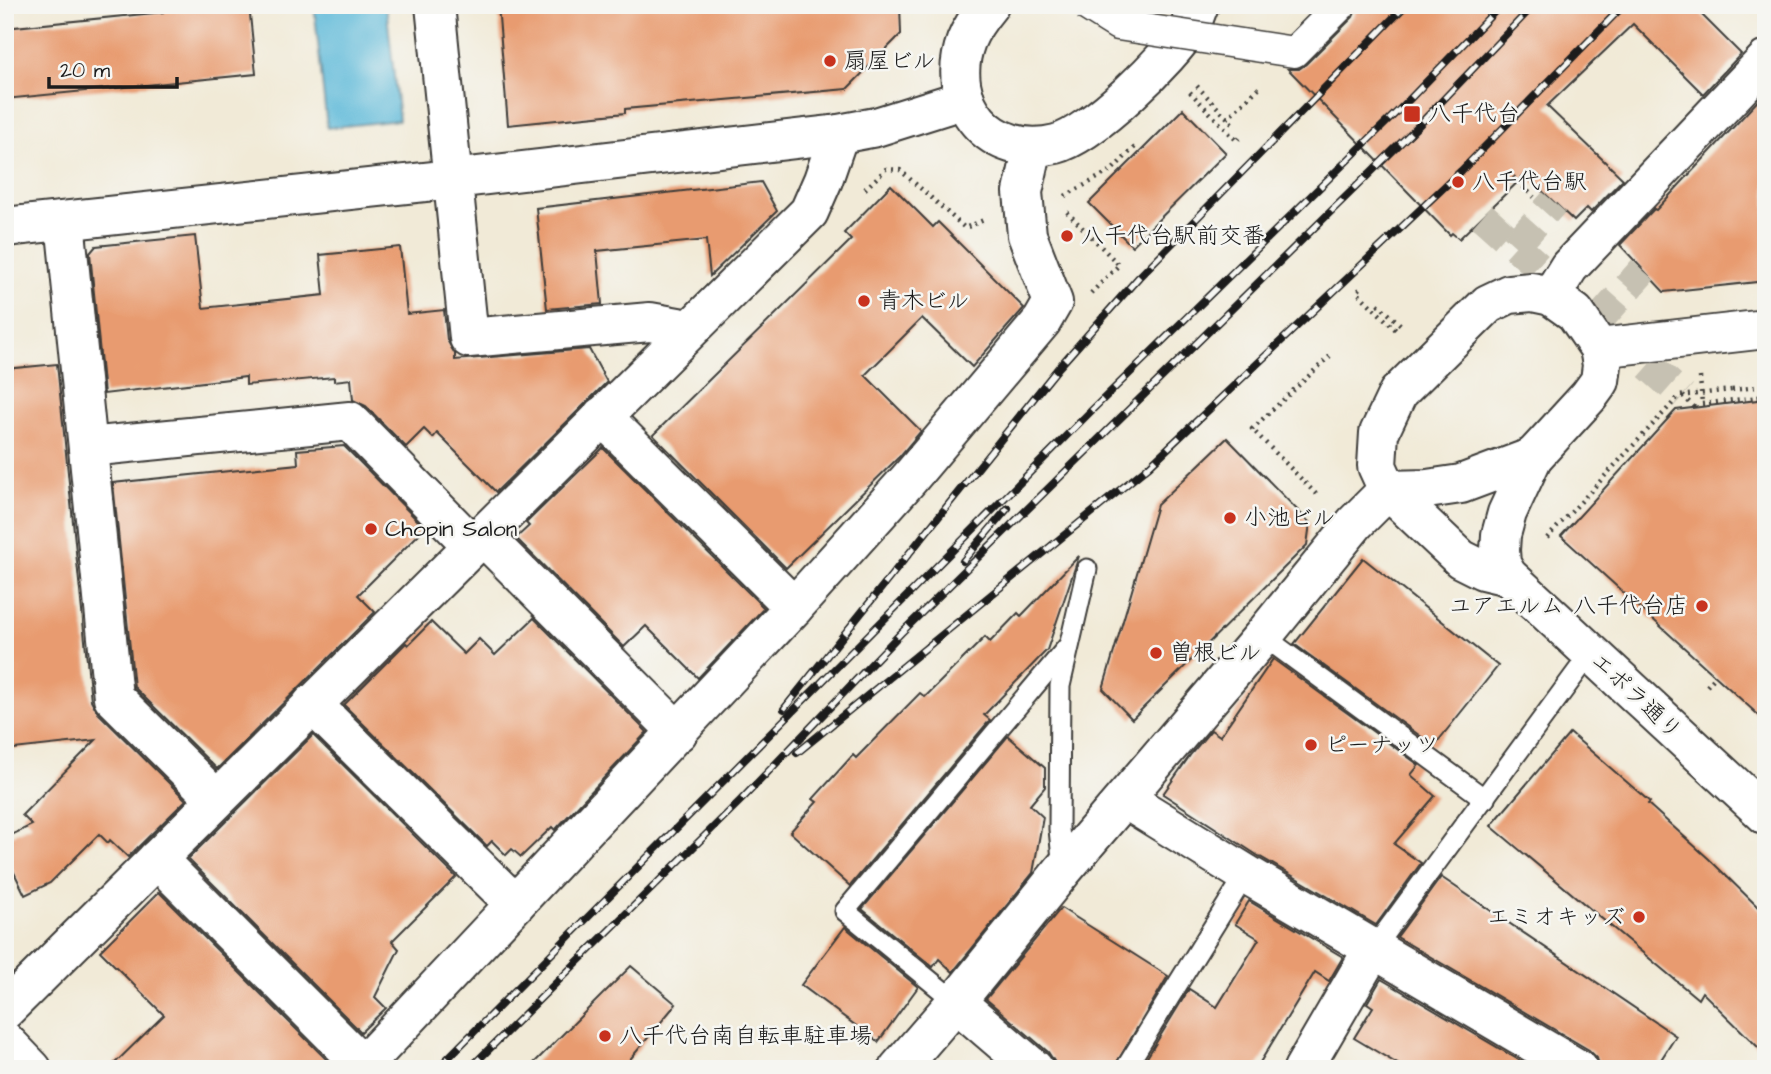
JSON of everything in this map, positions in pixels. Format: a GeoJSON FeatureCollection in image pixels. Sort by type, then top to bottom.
{"type":"FeatureCollection","features":[{"type":"Feature","properties":{"kind":"street"},"geometry":{"type":"LineString","coordinates":[[435,5],[470,338],[650,322],[688,329]]}},
{"type":"Feature","properties":{"kind":"street"},"geometry":{"type":"LineString","coordinates":[[989,5],[965,42],[961,83],[965,99],[976,122],[986,131],[1008,143],[1033,147],[1058,144],[1104,114],[1176,45],[1191,24],[1199,5]]}},
{"type":"Feature","properties":{"kind":"street"},"geometry":{"type":"LineString","coordinates":[[1086,5],[1118,25],[1294,52],[1342,5]]}},
{"type":"Feature","properties":{"kind":"street"},"geometry":{"type":"LineString","coordinates":[[1551,296],[1569,267],[1665,150],[1763,50]]}},
{"type":"Feature","properties":{"kind":"street"},"geometry":{"type":"LineString","coordinates":[[5,227],[839,134],[876,127],[965,99]]}},
{"type":"Feature","properties":{"kind":"street"},"geometry":{"type":"LineString","coordinates":[[5,1010],[688,329],[809,212],[839,134]]}},
{"type":"Feature","properties":{"kind":"street"},"geometry":{"type":"LineString","coordinates":[[157,859],[362,1067],[794,607],[927,458],[1042,321],[1053,302],[1027,235],[1023,192],[1033,147]]}},
{"type":"Feature","properties":{"kind":"street"},"geometry":{"type":"LineString","coordinates":[[65,221],[113,697],[216,799]]}},
{"type":"Feature","properties":{"kind":"street"},"geometry":{"type":"LineString","coordinates":[[1532,292],[1551,296],[1575,313],[1599,348],[1602,365],[1600,381],[1589,396],[1533,457],[1507,513],[1501,535],[1501,564],[1508,576],[1483,570],[1461,559],[1388,490],[1377,466],[1379,433],[1398,393],[1488,304],[1509,294],[1532,292]]}},
{"type":"Feature","properties":{"kind":"street"},"geometry":{"type":"LineString","coordinates":[[1599,348],[1766,329]]}},
{"type":"Feature","properties":{"kind":"street"},"geometry":{"type":"LineString","coordinates":[[602,416],[794,607]]}},
{"type":"Feature","properties":{"kind":"street"},"geometry":{"type":"LineString","coordinates":[[88,447],[350,421],[678,732]]}},
{"type":"Feature","properties":{"kind":"street"},"geometry":{"type":"LineString","coordinates":[[898,1069],[1355,523],[1388,490],[1427,489],[1461,484],[1533,457]]}},
{"type":"Feature","properties":{"kind":"street","name":"エポラ通り"},"geometry":{"type":"LineString","coordinates":[[1508,576],[1766,815]]}},
{"type":"Feature","properties":{"kind":"street"},"geometry":{"type":"LineString","coordinates":[[312,704],[514,904]]}},
{"type":"Feature","properties":{"kind":"street"},"geometry":{"type":"LineString","coordinates":[[1125,799],[1246,874],[1578,1069]]}},
{"type":"Feature","properties":{"kind":"street"},"geometry":{"type":"LineString","coordinates":[[1303,1069],[1373,949]]}},
{"type":"Feature","properties":{"kind":"street"},"geometry":{"type":"LineString","coordinates":[[956,1002],[1034,1069]]}},
{"type":"Feature","properties":{"kind":"street"},"geometry":{"type":"LineString","coordinates":[[5,1041],[33,1069]]}},
{"type":"Feature","properties":{"kind":"lane"},"geometry":{"type":"LineString","coordinates":[[1063,870],[1059,830],[1060,686],[1087,569]]}},
{"type":"Feature","properties":{"kind":"lane"},"geometry":{"type":"LineString","coordinates":[[1263,636],[1485,799]]}},
{"type":"Feature","properties":{"kind":"lane"},"geometry":{"type":"LineString","coordinates":[[956,1002],[845,911],[1069,645]]}},
{"type":"Feature","properties":{"kind":"lane"},"geometry":{"type":"LineString","coordinates":[[1373,949],[1590,654]]}},
{"type":"Feature","properties":{"kind":"lane"},"geometry":{"type":"LineString","coordinates":[[1125,1069],[1246,874]]}},
{"type":"Feature","properties":{"kind":"path"},"geometry":{"type":"LineString","coordinates":[[1227,118],[1264,84]]}},
{"type":"Feature","properties":{"kind":"path"},"geometry":{"type":"LineString","coordinates":[[1197,86],[1232,123]]}},
{"type":"Feature","properties":{"kind":"path"},"geometry":{"type":"LineString","coordinates":[[1190,92],[1232,131],[1237,141],[1241,136]]}},
{"type":"Feature","properties":{"kind":"path"},"geometry":{"type":"LineString","coordinates":[[1513,177],[1534,197]]}},
{"type":"Feature","properties":{"kind":"path"},"geometry":{"type":"LineString","coordinates":[[1063,207],[1119,265],[1085,299]]}},
{"type":"Feature","properties":{"kind":"path"},"geometry":{"type":"LineString","coordinates":[[1360,289],[1357,292],[1396,330]]}},
{"type":"Feature","properties":{"kind":"path"},"geometry":{"type":"LineString","coordinates":[[1378,304],[1401,325]]}},
{"type":"Feature","properties":{"kind":"path"},"geometry":{"type":"LineString","coordinates":[[1316,494],[1252,429],[1330,356]]}},
{"type":"Feature","properties":{"kind":"path"},"geometry":{"type":"LineString","coordinates":[[1700,377],[1702,405],[1766,396]]}},
{"type":"Feature","properties":{"kind":"path"},"geometry":{"type":"LineString","coordinates":[[1547,538],[1679,396],[1766,386]]}},
{"type":"Feature","properties":{"kind":"path"},"geometry":{"type":"LineString","coordinates":[[1683,396],[1695,408]]}},
{"type":"Feature","properties":{"kind":"path"},"geometry":{"type":"LineString","coordinates":[[1642,436],[1651,437]]}},
{"type":"Feature","properties":{"kind":"path"},"geometry":{"type":"LineString","coordinates":[[1707,686],[1716,676]]}},
{"type":"Feature","properties":{"kind":"water"},"geometry":{"type":"Polygon","coordinates":[[[314,5],[386,5],[399,120],[327,128],[314,5]]]}},
{"type":"Feature","properties":{"kind":"building"},"geometry":{"type":"Polygon","coordinates":[[[162,5],[249,5],[256,74],[5,99],[5,28],[163,12],[162,5]]]}},
{"type":"Feature","properties":{"kind":"building"},"geometry":{"type":"Polygon","coordinates":[[[498,5],[900,5],[901,34],[847,89],[625,109],[625,113],[508,125],[498,5]]]}},
{"type":"Feature","properties":{"kind":"building","name":"八千代台駅"},"geometry":{"type":"Polygon","coordinates":[[[1358,5],[1692,5],[1741,54],[1703,94],[1633,24],[1547,106],[1623,179],[1591,212],[1587,208],[1574,221],[1525,175],[1459,239],[1452,233],[1450,235],[1288,69],[1299,69],[1306,64],[1353,17],[1358,5]]]}},
{"type":"Feature","properties":{"kind":"building"},"geometry":{"type":"Polygon","coordinates":[[[1766,92],[1766,281],[1664,292],[1620,245],[1766,92]]]}},
{"type":"Feature","properties":{"kind":"building"},"geometry":{"type":"Polygon","coordinates":[[[1183,109],[1226,153],[1132,246],[1089,203],[1183,109]]]}},
{"type":"Feature","properties":{"kind":"building"},"geometry":{"type":"Polygon","coordinates":[[[761,182],[777,211],[710,276],[706,240],[597,251],[602,304],[547,309],[536,208],[761,182]]]}},
{"type":"Feature","properties":{"kind":"building"},"geometry":{"type":"Polygon","coordinates":[[[891,185],[933,227],[938,222],[1024,308],[972,367],[922,318],[865,375],[921,431],[900,456],[786,568],[653,435],[851,240],[844,233],[891,185]]]}},
{"type":"Feature","properties":{"kind":"building"},"geometry":{"type":"Polygon","coordinates":[[[195,236],[203,308],[324,295],[320,255],[400,247],[407,314],[444,310],[447,340],[455,354],[455,360],[589,349],[607,382],[496,492],[437,433],[433,438],[424,429],[406,447],[366,406],[353,400],[351,379],[334,381],[334,377],[246,385],[246,377],[104,394],[90,253],[96,246],[195,236]]]}},
{"type":"Feature","properties":{"kind":"building"},"geometry":{"type":"Polygon","coordinates":[[[57,364],[91,700],[98,713],[186,800],[128,857],[110,840],[108,843],[99,834],[50,883],[25,895],[5,854],[5,838],[32,825],[22,815],[96,740],[5,750],[5,369],[57,364]]]}},
{"type":"Feature","properties":{"kind":"building","name":"ユアエルム 八千代台店"},"geometry":{"type":"Polygon","coordinates":[[[1766,399],[1766,722],[1561,536],[1676,410],[1766,399]]]}},
{"type":"Feature","properties":{"kind":"building"},"geometry":{"type":"Polygon","coordinates":[[[1227,438],[1310,523],[1307,545],[1132,719],[1103,689],[1157,505],[1227,438]]]}},
{"type":"Feature","properties":{"kind":"building"},"geometry":{"type":"Polygon","coordinates":[[[344,446],[425,528],[358,595],[375,612],[217,769],[134,687],[113,483],[298,464],[297,450],[344,446]]]}},
{"type":"Feature","properties":{"kind":"building"},"geometry":{"type":"Polygon","coordinates":[[[603,448],[764,608],[698,678],[646,626],[624,647],[516,538],[529,526],[526,523],[603,448]]]}},
{"type":"Feature","properties":{"kind":"building"},"geometry":{"type":"Polygon","coordinates":[[[1079,556],[1047,650],[984,715],[990,720],[850,886],[790,832],[817,802],[813,799],[853,755],[856,758],[920,693],[925,697],[985,637],[990,642],[1018,613],[1021,616],[1079,556]]]}},
{"type":"Feature","properties":{"kind":"building"},"geometry":{"type":"Polygon","coordinates":[[[1363,558],[1498,666],[1434,746],[1294,644],[1363,558]]]}},
{"type":"Feature","properties":{"kind":"building"},"geometry":{"type":"Polygon","coordinates":[[[534,618],[647,732],[555,830],[552,827],[521,857],[512,849],[506,855],[492,841],[487,846],[344,705],[431,622],[464,654],[479,639],[495,655],[534,618]]]}},
{"type":"Feature","properties":{"kind":"building"},"geometry":{"type":"Polygon","coordinates":[[[1273,659],[1419,765],[1411,775],[1435,796],[1394,844],[1421,863],[1376,925],[1257,855],[1163,794],[1211,730],[1220,736],[1273,659]]]}},
{"type":"Feature","properties":{"kind":"building"},"geometry":{"type":"Polygon","coordinates":[[[1570,733],[1650,802],[1648,804],[1766,915],[1766,1055],[1702,992],[1698,999],[1491,826],[1570,733]]]}},
{"type":"Feature","properties":{"kind":"building"},"geometry":{"type":"Polygon","coordinates":[[[313,735],[456,877],[392,941],[399,949],[375,997],[386,1008],[361,1032],[188,859],[313,735]]]}},
{"type":"Feature","properties":{"kind":"building"},"geometry":{"type":"Polygon","coordinates":[[[1008,736],[1045,768],[1045,787],[1030,805],[1043,817],[1033,873],[953,972],[939,959],[933,967],[862,909],[1008,736]]]}},
{"type":"Feature","properties":{"kind":"building"},"geometry":{"type":"Polygon","coordinates":[[[1441,877],[1676,1036],[1655,1069],[1600,1069],[1597,1058],[1589,1050],[1397,937],[1441,877]]]}},
{"type":"Feature","properties":{"kind":"building"},"geometry":{"type":"Polygon","coordinates":[[[159,892],[330,1063],[325,1069],[109,1069],[164,1015],[100,951],[159,892]]]}},
{"type":"Feature","properties":{"kind":"building"},"geometry":{"type":"Polygon","coordinates":[[[1249,901],[1343,957],[1329,981],[1315,972],[1256,1069],[1140,1069],[1189,989],[1217,1007],[1259,939],[1235,924],[1249,901]]]}},
{"type":"Feature","properties":{"kind":"building"},"geometry":{"type":"Polygon","coordinates":[[[1061,908],[1168,976],[1113,1069],[1055,1069],[1054,1061],[1048,1052],[986,999],[1061,908]]]}},
{"type":"Feature","properties":{"kind":"building"},"geometry":{"type":"Polygon","coordinates":[[[845,927],[918,987],[878,1042],[801,985],[845,927]]]}},
{"type":"Feature","properties":{"kind":"building","name":"八千代台南自転車駐車場"},"geometry":{"type":"Polygon","coordinates":[[[631,966],[676,1004],[622,1069],[528,1069],[631,966]]]}},
{"type":"Feature","properties":{"kind":"building"},"geometry":{"type":"Polygon","coordinates":[[[1381,979],[1534,1069],[1406,1069],[1354,1038],[1373,1007],[1367,1003],[1381,979]]]}},
{"type":"Feature","properties":{"kind":"tunnel"},"geometry":{"type":"LineString","coordinates":[[1515,246],[1554,202]]}},
{"type":"Feature","properties":{"kind":"tunnel"},"geometry":{"type":"LineString","coordinates":[[1482,216],[1573,298]]}},
{"type":"Feature","properties":{"kind":"tunnel"},"geometry":{"type":"LineString","coordinates":[[1598,321],[1643,270]]}},
{"type":"Feature","properties":{"kind":"tunnel"},"geometry":{"type":"LineString","coordinates":[[1615,336],[1683,396]]}},
{"type":"Feature","properties":{"kind":"railway"},"geometry":{"type":"LineString","coordinates":[[784,709],[1059,367],[1139,277],[1406,5]]}},
{"type":"Feature","properties":{"kind":"railway"},"geometry":{"type":"LineString","coordinates":[[437,1069],[1091,411],[1404,105],[1501,5]]}},
{"type":"Feature","properties":{"kind":"railway"},"geometry":{"type":"LineString","coordinates":[[469,1069],[741,800],[901,633],[1418,126],[1534,5]]}},
{"type":"Feature","properties":{"kind":"railway"},"geometry":{"type":"LineString","coordinates":[[797,753],[1148,467],[1461,171],[1624,5]]}},
{"type":"Feature","properties":{"kind":"railway"},"geometry":{"type":"LineString","coordinates":[[963,561],[1008,508]]}},
{"type":"Feature","properties":{"kind":"place","name":"扇屋ビル"},"geometry":{"type":"Point","coordinates":[830,61]}},
{"type":"Feature","properties":{"kind":"place","name":"八千代台"},"geometry":{"type":"Point","coordinates":[1412,114]}},
{"type":"Feature","properties":{"kind":"place","name":"八千代台駅"},"geometry":{"type":"Point","coordinates":[1458,182]}},
{"type":"Feature","properties":{"kind":"place","name":"八千代台駅前交番"},"geometry":{"type":"Point","coordinates":[1067,236]}},
{"type":"Feature","properties":{"kind":"place","name":"青木ビル"},"geometry":{"type":"Point","coordinates":[864,301]}},
{"type":"Feature","properties":{"kind":"place","name":"小池ビル"},"geometry":{"type":"Point","coordinates":[1230,518]}},
{"type":"Feature","properties":{"kind":"place","name":"Chopin Salon"},"geometry":{"type":"Point","coordinates":[371,529]}},
{"type":"Feature","properties":{"kind":"place","name":"ユアエルム 八千代台店"},"geometry":{"type":"Point","coordinates":[1702,606]}},
{"type":"Feature","properties":{"kind":"place","name":"曽根ビル"},"geometry":{"type":"Point","coordinates":[1156,653]}},
{"type":"Feature","properties":{"kind":"place","name":"ピーナッツ"},"geometry":{"type":"Point","coordinates":[1311,745]}},
{"type":"Feature","properties":{"kind":"place","name":"エミオキッズ"},"geometry":{"type":"Point","coordinates":[1639,917]}},
{"type":"Feature","properties":{"kind":"place","name":"八千代台南自転車駐車場"},"geometry":{"type":"Point","coordinates":[605,1036]}}]}
